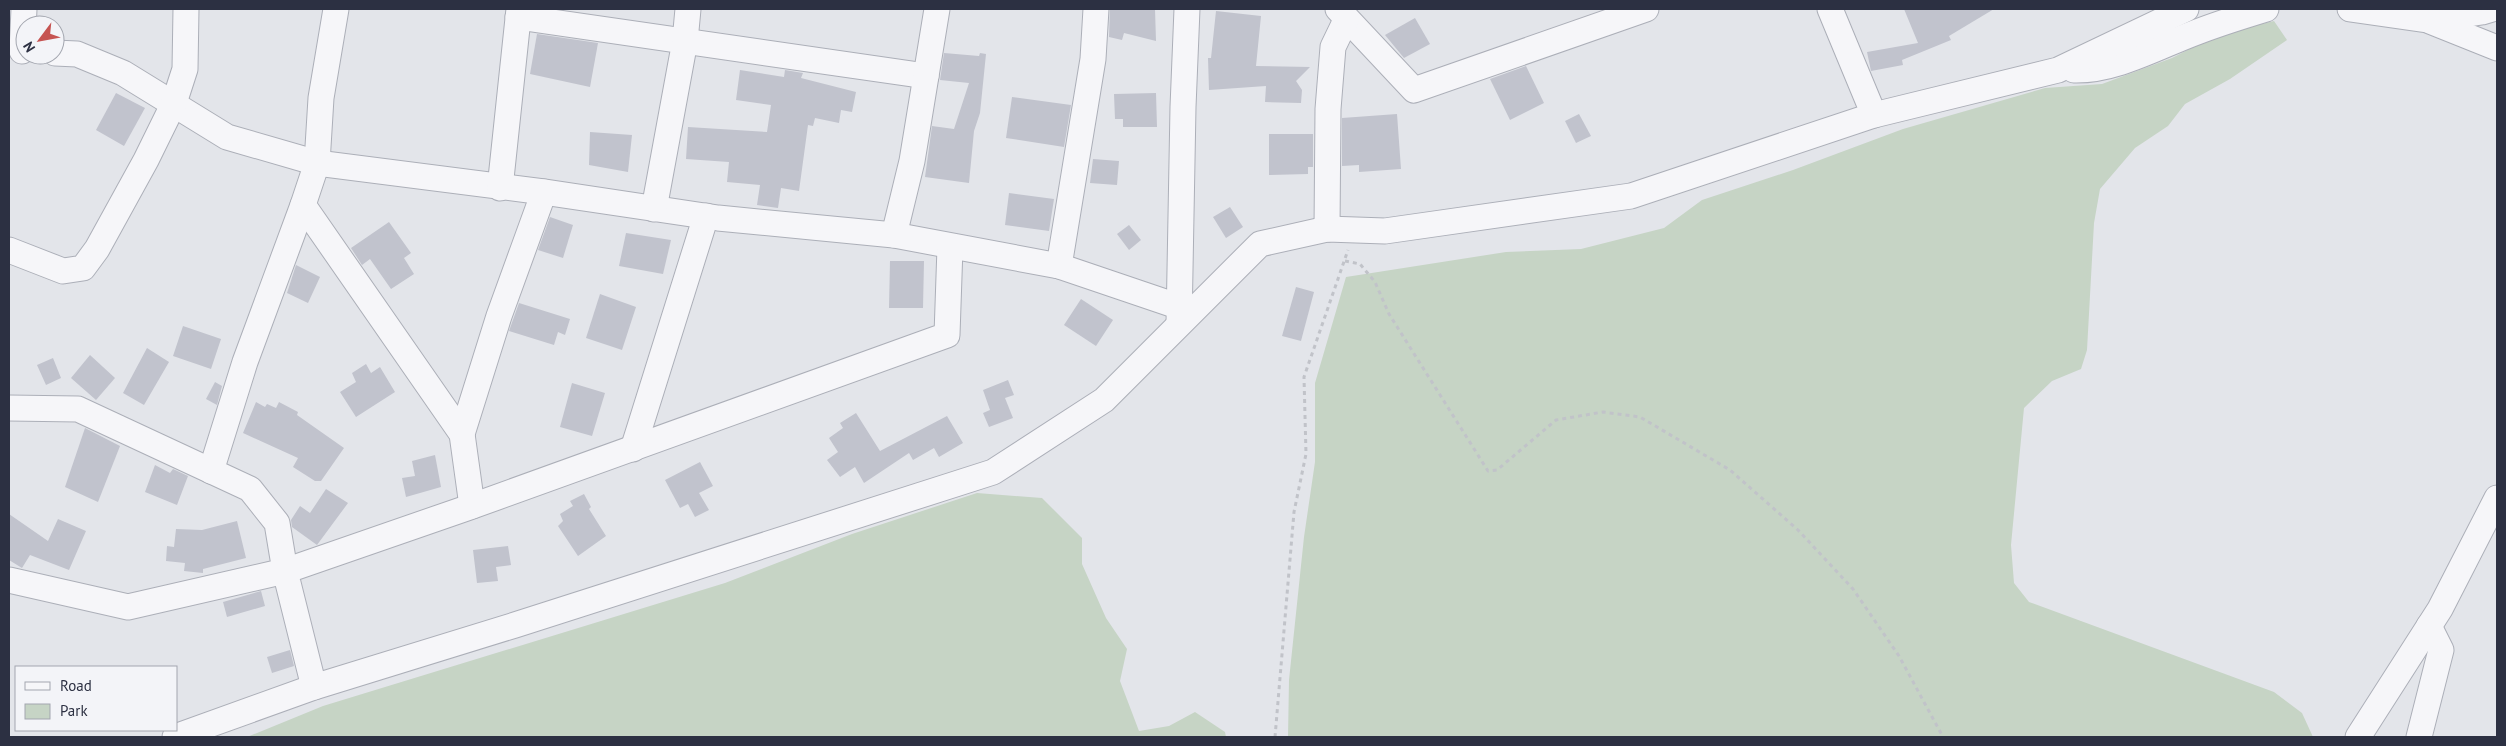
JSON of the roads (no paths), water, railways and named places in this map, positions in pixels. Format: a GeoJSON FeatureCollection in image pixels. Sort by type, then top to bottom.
{"type":"FeatureCollection","features":[{"type":"Feature","properties":{"kind":"street"},"geometry":{"type":"LineString","coordinates":[[9,250],[63,271],[83,268],[97,249],[137,177],[174,103],[185,69],[186,9]]}},
{"type":"Feature","properties":{"kind":"street"},"geometry":{"type":"LineString","coordinates":[[211,471],[245,362],[317,163],[321,98],[336,9]]}},
{"type":"Feature","properties":{"kind":"street"},"geometry":{"type":"LineString","coordinates":[[654,209],[685,41],[688,9]]}},
{"type":"Feature","properties":{"kind":"street"},"geometry":{"type":"LineString","coordinates":[[894,235],[912,162],[937,9]]}},
{"type":"Feature","properties":{"kind":"street"},"geometry":{"type":"LineString","coordinates":[[1059,266],[1093,59],[1096,9]]}},
{"type":"Feature","properties":{"kind":"street"},"geometry":{"type":"LineString","coordinates":[[1180,317],[1183,107],[1188,9]]}},
{"type":"Feature","properties":{"kind":"street"},"geometry":{"type":"LineString","coordinates":[[1342,14],[1414,90],[1646,9]]}},
{"type":"Feature","properties":{"kind":"street"},"geometry":{"type":"LineString","coordinates":[[1830,9],[1874,115]]}},
{"type":"Feature","properties":{"kind":"street"},"geometry":{"type":"LineString","coordinates":[[175,737],[314,688],[609,596],[993,472],[1104,400],[1180,317],[1260,244],[1327,229],[1386,231],[1631,196],[1874,115],[2058,70],[2186,9]]}},
{"type":"Feature","properties":{"kind":"street"},"geometry":{"type":"LineString","coordinates":[[2058,70],[2090,71],[2204,29],[2266,9]]}},
{"type":"Feature","properties":{"kind":"street"},"geometry":{"type":"LineString","coordinates":[[2350,9],[2427,20],[2497,48]]}},
{"type":"Feature","properties":{"kind":"street"},"geometry":{"type":"LineString","coordinates":[[2427,20],[2491,12]]}},
{"type":"Feature","properties":{"kind":"street"},"geometry":{"type":"LineString","coordinates":[[500,188],[518,13],[685,41],[926,76]]}},
{"type":"Feature","properties":{"kind":"street"},"geometry":{"type":"LineString","coordinates":[[1327,229],[1328,109],[1333,47],[1342,14]]}},
{"type":"Feature","properties":{"kind":"street"},"geometry":{"type":"LineString","coordinates":[[65,53],[77,54],[123,73],[227,136],[317,163],[500,188],[544,192],[706,216],[894,235],[1059,266],[1180,317]]}},
{"type":"Feature","properties":{"kind":"street"},"geometry":{"type":"LineString","coordinates":[[472,506],[462,434],[498,316],[544,192]]}},
{"type":"Feature","properties":{"kind":"street"},"geometry":{"type":"LineString","coordinates":[[303,206],[462,434]]}},
{"type":"Feature","properties":{"kind":"street"},"geometry":{"type":"LineString","coordinates":[[632,449],[706,216]]}},
{"type":"Feature","properties":{"kind":"street"},"geometry":{"type":"LineString","coordinates":[[9,580],[128,607],[284,571],[472,506],[947,335],[950,247]]}},
{"type":"Feature","properties":{"kind":"street"},"geometry":{"type":"LineString","coordinates":[[9,408],[78,409],[250,489],[277,523],[284,571],[314,688]]}},
{"type":"Feature","properties":{"kind":"street"},"geometry":{"type":"LineString","coordinates":[[2358,737],[2429,626],[2497,498]]}},
{"type":"Feature","properties":{"kind":"street"},"geometry":{"type":"LineString","coordinates":[[2419,737],[2441,650],[2429,626]]}}]}
